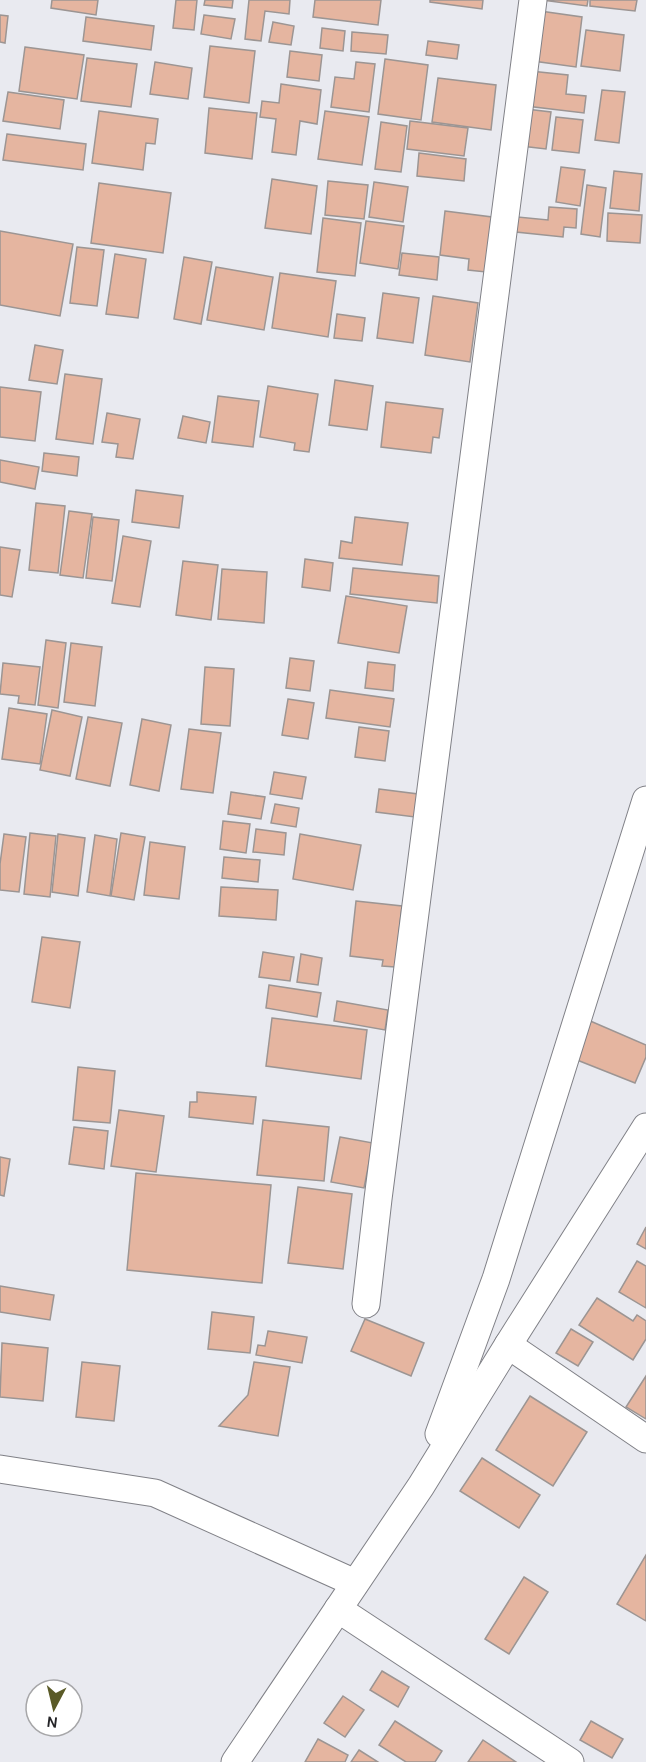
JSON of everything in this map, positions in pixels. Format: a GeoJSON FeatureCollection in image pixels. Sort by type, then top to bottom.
{"type":"FeatureCollection","features":[{"type":"Feature","properties":{"kind":"street"},"geometry":{"type":"LineString","coordinates":[[366,1304],[533,0]]}},
{"type":"Feature","properties":{"kind":"street"},"geometry":{"type":"LineString","coordinates":[[421,1486],[496,1279],[646,800]]}},
{"type":"Feature","properties":{"kind":"street"},"geometry":{"type":"LineString","coordinates":[[235,1762],[421,1486],[646,1127]]}},
{"type":"Feature","properties":{"kind":"street"},"geometry":{"type":"LineString","coordinates":[[508,1345],[646,1439]]}},
{"type":"Feature","properties":{"kind":"street"},"geometry":{"type":"LineString","coordinates":[[0,1469],[155,1493],[356,1584]]}},
{"type":"Feature","properties":{"kind":"street"},"geometry":{"type":"LineString","coordinates":[[338,1609],[570,1762]]}},
{"type":"Feature","properties":{"kind":"building"},"geometry":{"type":"Polygon","coordinates":[[[52,0],[98,0],[96,15],[51,8],[52,0]]]}},
{"type":"Feature","properties":{"kind":"building"},"geometry":{"type":"Polygon","coordinates":[[[176,0],[197,0],[194,30],[173,28],[176,0]]]}},
{"type":"Feature","properties":{"kind":"building"},"geometry":{"type":"Polygon","coordinates":[[[205,0],[233,0],[232,8],[204,5],[205,0]]]}},
{"type":"Feature","properties":{"kind":"building"},"geometry":{"type":"Polygon","coordinates":[[[249,0],[290,0],[289,14],[265,11],[261,41],[245,39],[249,0]]]}},
{"type":"Feature","properties":{"kind":"building"},"geometry":{"type":"Polygon","coordinates":[[[315,0],[381,0],[378,25],[313,17],[315,0]]]}},
{"type":"Feature","properties":{"kind":"building"},"geometry":{"type":"Polygon","coordinates":[[[430,0],[483,0],[482,9],[430,2],[430,0]]]}},
{"type":"Feature","properties":{"kind":"building"},"geometry":{"type":"Polygon","coordinates":[[[542,0],[588,0],[587,6],[542,0]]]}},
{"type":"Feature","properties":{"kind":"building"},"geometry":{"type":"Polygon","coordinates":[[[590,0],[637,0],[635,11],[590,6],[590,0]]]}},
{"type":"Feature","properties":{"kind":"building"},"geometry":{"type":"Polygon","coordinates":[[[540,11],[582,17],[576,67],[533,61],[540,11]]]}},
{"type":"Feature","properties":{"kind":"building"},"geometry":{"type":"Polygon","coordinates":[[[0,15],[8,16],[5,43],[0,42],[0,15]]]}},
{"type":"Feature","properties":{"kind":"building"},"geometry":{"type":"Polygon","coordinates":[[[204,15],[235,19],[231,39],[201,34],[204,15]]]}},
{"type":"Feature","properties":{"kind":"building"},"geometry":{"type":"Polygon","coordinates":[[[86,17],[154,26],[151,50],[83,41],[86,17]]]}},
{"type":"Feature","properties":{"kind":"building"},"geometry":{"type":"Polygon","coordinates":[[[273,22],[294,26],[291,45],[269,42],[273,22]]]}},
{"type":"Feature","properties":{"kind":"building"},"geometry":{"type":"Polygon","coordinates":[[[322,28],[345,31],[343,51],[320,48],[322,28]]]}},
{"type":"Feature","properties":{"kind":"building"},"geometry":{"type":"Polygon","coordinates":[[[586,30],[624,35],[620,71],[581,66],[586,30]]]}},
{"type":"Feature","properties":{"kind":"building"},"geometry":{"type":"Polygon","coordinates":[[[352,32],[388,35],[386,54],[351,51],[352,32]]]}},
{"type":"Feature","properties":{"kind":"building"},"geometry":{"type":"Polygon","coordinates":[[[428,41],[459,45],[457,59],[426,55],[428,41]]]}},
{"type":"Feature","properties":{"kind":"building"},"geometry":{"type":"Polygon","coordinates":[[[210,46],[255,51],[249,103],[204,97],[210,46]]]}},
{"type":"Feature","properties":{"kind":"building"},"geometry":{"type":"Polygon","coordinates":[[[25,47],[84,55],[77,99],[19,91],[25,47]]]}},
{"type":"Feature","properties":{"kind":"building"},"geometry":{"type":"Polygon","coordinates":[[[290,51],[322,55],[319,81],[287,77],[290,51]]]}},
{"type":"Feature","properties":{"kind":"building"},"geometry":{"type":"Polygon","coordinates":[[[87,58],[137,64],[131,107],[81,101],[87,58]]]}},
{"type":"Feature","properties":{"kind":"building"},"geometry":{"type":"Polygon","coordinates":[[[385,59],[428,65],[421,120],[378,114],[385,59]]]}},
{"type":"Feature","properties":{"kind":"building"},"geometry":{"type":"Polygon","coordinates":[[[155,62],[192,68],[188,99],[150,94],[155,62]]]}},
{"type":"Feature","properties":{"kind":"building"},"geometry":{"type":"Polygon","coordinates":[[[356,62],[375,64],[369,112],[331,107],[335,77],[354,79],[356,62]]]}},
{"type":"Feature","properties":{"kind":"building"},"geometry":{"type":"Polygon","coordinates":[[[530,71],[568,75],[566,94],[586,96],[584,113],[526,106],[530,71]]]}},
{"type":"Feature","properties":{"kind":"building"},"geometry":{"type":"Polygon","coordinates":[[[438,78],[496,85],[491,130],[432,122],[438,78]]]}},
{"type":"Feature","properties":{"kind":"building"},"geometry":{"type":"Polygon","coordinates":[[[281,84],[321,90],[317,124],[300,121],[296,155],[272,152],[276,119],[260,117],[262,101],[279,103],[281,84]]]}},
{"type":"Feature","properties":{"kind":"building"},"geometry":{"type":"Polygon","coordinates":[[[602,90],[625,92],[619,143],[595,140],[602,90]]]}},
{"type":"Feature","properties":{"kind":"building"},"geometry":{"type":"Polygon","coordinates":[[[8,92],[64,100],[60,129],[3,121],[8,92]]]}},
{"type":"Feature","properties":{"kind":"building"},"geometry":{"type":"Polygon","coordinates":[[[209,108],[257,113],[252,159],[205,153],[209,108]]]}},
{"type":"Feature","properties":{"kind":"building"},"geometry":{"type":"Polygon","coordinates":[[[526,109],[551,112],[546,149],[521,146],[526,109]]]}},
{"type":"Feature","properties":{"kind":"building"},"geometry":{"type":"Polygon","coordinates":[[[99,111],[158,119],[155,144],[146,143],[143,170],[92,163],[99,111]]]}},
{"type":"Feature","properties":{"kind":"building"},"geometry":{"type":"Polygon","coordinates":[[[325,111],[369,117],[362,165],[318,159],[325,111]]]}},
{"type":"Feature","properties":{"kind":"building"},"geometry":{"type":"Polygon","coordinates":[[[556,117],[583,120],[579,153],[552,150],[556,117]]]}},
{"type":"Feature","properties":{"kind":"building"},"geometry":{"type":"Polygon","coordinates":[[[410,121],[468,128],[464,156],[407,149],[410,121]]]}},
{"type":"Feature","properties":{"kind":"building"},"geometry":{"type":"Polygon","coordinates":[[[381,122],[407,126],[401,172],[375,169],[381,122]]]}},
{"type":"Feature","properties":{"kind":"building"},"geometry":{"type":"Polygon","coordinates":[[[7,134],[86,144],[83,170],[3,160],[7,134]]]}},
{"type":"Feature","properties":{"kind":"building"},"geometry":{"type":"Polygon","coordinates":[[[419,153],[466,159],[464,181],[417,176],[419,153]]]}},
{"type":"Feature","properties":{"kind":"building"},"geometry":{"type":"Polygon","coordinates":[[[561,167],[585,170],[580,206],[556,202],[561,167]]]}},
{"type":"Feature","properties":{"kind":"building"},"geometry":{"type":"Polygon","coordinates":[[[614,171],[642,174],[639,211],[610,208],[614,171]]]}},
{"type":"Feature","properties":{"kind":"building"},"geometry":{"type":"Polygon","coordinates":[[[272,179],[317,186],[311,234],[265,228],[272,179]]]}},
{"type":"Feature","properties":{"kind":"building"},"geometry":{"type":"Polygon","coordinates":[[[328,181],[368,185],[364,219],[325,215],[328,181]]]}},
{"type":"Feature","properties":{"kind":"building"},"geometry":{"type":"Polygon","coordinates":[[[374,182],[408,187],[403,222],[369,217],[374,182]]]}},
{"type":"Feature","properties":{"kind":"building"},"geometry":{"type":"Polygon","coordinates":[[[99,183],[171,193],[163,253],[91,243],[99,183]]]}},
{"type":"Feature","properties":{"kind":"building"},"geometry":{"type":"Polygon","coordinates":[[[587,185],[606,188],[600,237],[581,234],[587,185]]]}},
{"type":"Feature","properties":{"kind":"building"},"geometry":{"type":"Polygon","coordinates":[[[549,207],[577,209],[576,228],[564,227],[563,237],[516,232],[518,217],[548,220],[549,207]]]}},
{"type":"Feature","properties":{"kind":"building"},"geometry":{"type":"Polygon","coordinates":[[[445,211],[492,217],[486,272],[468,270],[469,259],[440,255],[445,211]]]}},
{"type":"Feature","properties":{"kind":"building"},"geometry":{"type":"Polygon","coordinates":[[[608,213],[642,215],[640,243],[607,241],[608,213]]]}},
{"type":"Feature","properties":{"kind":"building"},"geometry":{"type":"Polygon","coordinates":[[[323,218],[361,223],[355,276],[317,272],[323,218]]]}},
{"type":"Feature","properties":{"kind":"building"},"geometry":{"type":"Polygon","coordinates":[[[366,221],[404,226],[398,269],[360,263],[366,221]]]}},
{"type":"Feature","properties":{"kind":"building"},"geometry":{"type":"Polygon","coordinates":[[[0,231],[73,244],[60,316],[0,305],[0,231]]]}},
{"type":"Feature","properties":{"kind":"building"},"geometry":{"type":"Polygon","coordinates":[[[77,247],[104,250],[97,306],[70,303],[77,247]]]}},
{"type":"Feature","properties":{"kind":"building"},"geometry":{"type":"Polygon","coordinates":[[[402,253],[439,257],[437,280],[399,275],[402,253]]]}},
{"type":"Feature","properties":{"kind":"building"},"geometry":{"type":"Polygon","coordinates":[[[115,254],[146,259],[138,318],[106,314],[115,254]]]}},
{"type":"Feature","properties":{"kind":"building"},"geometry":{"type":"Polygon","coordinates":[[[184,257],[212,262],[201,324],[174,319],[184,257]]]}},
{"type":"Feature","properties":{"kind":"building"},"geometry":{"type":"Polygon","coordinates":[[[216,267],[273,277],[264,330],[207,320],[216,267]]]}},
{"type":"Feature","properties":{"kind":"building"},"geometry":{"type":"Polygon","coordinates":[[[280,273],[336,281],[328,337],[272,328],[280,273]]]}},
{"type":"Feature","properties":{"kind":"building"},"geometry":{"type":"Polygon","coordinates":[[[383,293],[419,298],[413,343],[377,338],[383,293]]]}},
{"type":"Feature","properties":{"kind":"building"},"geometry":{"type":"Polygon","coordinates":[[[433,296],[478,303],[470,362],[425,355],[433,296]]]}},
{"type":"Feature","properties":{"kind":"building"},"geometry":{"type":"Polygon","coordinates":[[[337,314],[365,318],[362,341],[334,338],[337,314]]]}},
{"type":"Feature","properties":{"kind":"building"},"geometry":{"type":"Polygon","coordinates":[[[35,345],[63,350],[57,384],[29,380],[35,345]]]}},
{"type":"Feature","properties":{"kind":"building"},"geometry":{"type":"Polygon","coordinates":[[[65,374],[102,379],[93,444],[56,439],[65,374]]]}},
{"type":"Feature","properties":{"kind":"building"},"geometry":{"type":"Polygon","coordinates":[[[335,380],[373,386],[367,430],[329,425],[335,380]]]}},
{"type":"Feature","properties":{"kind":"building"},"geometry":{"type":"Polygon","coordinates":[[[268,386],[318,394],[309,452],[294,450],[295,443],[260,437],[268,386]]]}},
{"type":"Feature","properties":{"kind":"building"},"geometry":{"type":"Polygon","coordinates":[[[0,387],[41,392],[35,441],[0,437],[0,387]]]}},
{"type":"Feature","properties":{"kind":"building"},"geometry":{"type":"Polygon","coordinates":[[[218,396],[259,401],[253,447],[212,442],[218,396]]]}},
{"type":"Feature","properties":{"kind":"building"},"geometry":{"type":"Polygon","coordinates":[[[386,402],[443,409],[439,438],[433,437],[431,453],[381,447],[386,402]]]}},
{"type":"Feature","properties":{"kind":"building"},"geometry":{"type":"Polygon","coordinates":[[[107,413],[140,419],[133,459],[116,457],[118,444],[102,442],[107,413]]]}},
{"type":"Feature","properties":{"kind":"building"},"geometry":{"type":"Polygon","coordinates":[[[183,416],[210,422],[206,443],[178,438],[183,416]]]}},
{"type":"Feature","properties":{"kind":"building"},"geometry":{"type":"Polygon","coordinates":[[[44,453],[79,457],[77,476],[42,471],[44,453]]]}},
{"type":"Feature","properties":{"kind":"building"},"geometry":{"type":"Polygon","coordinates":[[[0,460],[39,467],[35,489],[0,482],[0,460]]]}},
{"type":"Feature","properties":{"kind":"building"},"geometry":{"type":"Polygon","coordinates":[[[136,490],[183,496],[179,528],[132,522],[136,490]]]}},
{"type":"Feature","properties":{"kind":"building"},"geometry":{"type":"Polygon","coordinates":[[[36,503],[65,506],[58,573],[29,570],[36,503]]]}},
{"type":"Feature","properties":{"kind":"building"},"geometry":{"type":"Polygon","coordinates":[[[69,511],[92,514],[83,578],[60,575],[69,511]]]}},
{"type":"Feature","properties":{"kind":"building"},"geometry":{"type":"Polygon","coordinates":[[[93,517],[119,520],[112,581],[86,578],[93,517]]]}},
{"type":"Feature","properties":{"kind":"building"},"geometry":{"type":"Polygon","coordinates":[[[355,517],[408,523],[402,565],[339,558],[341,541],[352,543],[355,517]]]}},
{"type":"Feature","properties":{"kind":"building"},"geometry":{"type":"Polygon","coordinates":[[[123,536],[151,541],[140,607],[112,603],[123,536]]]}},
{"type":"Feature","properties":{"kind":"building"},"geometry":{"type":"Polygon","coordinates":[[[0,547],[20,550],[12,597],[0,595],[0,547]]]}},
{"type":"Feature","properties":{"kind":"building"},"geometry":{"type":"Polygon","coordinates":[[[305,559],[333,563],[330,591],[302,587],[305,559]]]}},
{"type":"Feature","properties":{"kind":"building"},"geometry":{"type":"Polygon","coordinates":[[[183,561],[218,565],[211,620],[176,615],[183,561]]]}},
{"type":"Feature","properties":{"kind":"building"},"geometry":{"type":"Polygon","coordinates":[[[353,568],[439,576],[437,603],[350,594],[353,568]]]}},
{"type":"Feature","properties":{"kind":"building"},"geometry":{"type":"Polygon","coordinates":[[[222,569],[267,572],[264,623],[218,619],[222,569]]]}},
{"type":"Feature","properties":{"kind":"building"},"geometry":{"type":"Polygon","coordinates":[[[346,596],[407,606],[399,653],[338,643],[346,596]]]}},
{"type":"Feature","properties":{"kind":"building"},"geometry":{"type":"Polygon","coordinates":[[[46,640],[66,643],[58,708],[38,705],[46,640]]]}},
{"type":"Feature","properties":{"kind":"building"},"geometry":{"type":"Polygon","coordinates":[[[71,643],[102,647],[95,706],[64,702],[71,643]]]}},
{"type":"Feature","properties":{"kind":"building"},"geometry":{"type":"Polygon","coordinates":[[[290,658],[314,661],[310,691],[286,688],[290,658]]]}},
{"type":"Feature","properties":{"kind":"building"},"geometry":{"type":"Polygon","coordinates":[[[368,662],[395,665],[393,691],[365,688],[368,662]]]}},
{"type":"Feature","properties":{"kind":"building"},"geometry":{"type":"Polygon","coordinates":[[[3,663],[40,667],[35,705],[18,703],[19,696],[0,694],[3,663]]]}},
{"type":"Feature","properties":{"kind":"building"},"geometry":{"type":"Polygon","coordinates":[[[205,667],[234,669],[230,726],[201,724],[205,667]]]}},
{"type":"Feature","properties":{"kind":"building"},"geometry":{"type":"Polygon","coordinates":[[[330,690],[394,699],[390,727],[326,718],[330,690]]]}},
{"type":"Feature","properties":{"kind":"building"},"geometry":{"type":"Polygon","coordinates":[[[288,699],[314,703],[308,739],[282,735],[288,699]]]}},
{"type":"Feature","properties":{"kind":"building"},"geometry":{"type":"Polygon","coordinates":[[[9,708],[47,714],[40,764],[2,759],[9,708]]]}},
{"type":"Feature","properties":{"kind":"building"},"geometry":{"type":"Polygon","coordinates":[[[52,710],[82,717],[70,776],[40,770],[52,710]]]}},
{"type":"Feature","properties":{"kind":"building"},"geometry":{"type":"Polygon","coordinates":[[[88,717],[122,723],[110,786],[76,779],[88,717]]]}},
{"type":"Feature","properties":{"kind":"building"},"geometry":{"type":"Polygon","coordinates":[[[142,719],[171,725],[159,791],[130,785],[142,719]]]}},
{"type":"Feature","properties":{"kind":"building"},"geometry":{"type":"Polygon","coordinates":[[[359,727],[389,731],[385,761],[355,757],[359,727]]]}},
{"type":"Feature","properties":{"kind":"building"},"geometry":{"type":"Polygon","coordinates":[[[189,729],[221,733],[213,793],[181,789],[189,729]]]}},
{"type":"Feature","properties":{"kind":"building"},"geometry":{"type":"Polygon","coordinates":[[[274,772],[306,777],[302,799],[270,794],[274,772]]]}},
{"type":"Feature","properties":{"kind":"building"},"geometry":{"type":"Polygon","coordinates":[[[379,789],[418,794],[415,817],[376,812],[379,789]]]}},
{"type":"Feature","properties":{"kind":"building"},"geometry":{"type":"Polygon","coordinates":[[[231,792],[265,797],[261,819],[228,814],[231,792]]]}},
{"type":"Feature","properties":{"kind":"building"},"geometry":{"type":"Polygon","coordinates":[[[275,804],[299,808],[296,827],[271,823],[275,804]]]}},
{"type":"Feature","properties":{"kind":"building"},"geometry":{"type":"Polygon","coordinates":[[[223,821],[250,824],[246,853],[220,849],[223,821]]]}},
{"type":"Feature","properties":{"kind":"building"},"geometry":{"type":"Polygon","coordinates":[[[256,829],[286,833],[284,855],[253,852],[256,829]]]}},
{"type":"Feature","properties":{"kind":"building"},"geometry":{"type":"Polygon","coordinates":[[[30,833],[56,836],[50,897],[24,894],[30,833]]]}},
{"type":"Feature","properties":{"kind":"building"},"geometry":{"type":"Polygon","coordinates":[[[121,833],[145,837],[134,900],[111,896],[121,833]]]}},
{"type":"Feature","properties":{"kind":"building"},"geometry":{"type":"Polygon","coordinates":[[[4,834],[26,837],[19,892],[0,890],[0,864],[4,834]]]}},
{"type":"Feature","properties":{"kind":"building"},"geometry":{"type":"Polygon","coordinates":[[[58,834],[85,838],[78,896],[52,892],[58,834]]]}},
{"type":"Feature","properties":{"kind":"building"},"geometry":{"type":"Polygon","coordinates":[[[300,834],[361,845],[353,890],[293,879],[300,834]]]}},
{"type":"Feature","properties":{"kind":"building"},"geometry":{"type":"Polygon","coordinates":[[[95,835],[117,839],[110,896],[87,892],[95,835]]]}},
{"type":"Feature","properties":{"kind":"building"},"geometry":{"type":"Polygon","coordinates":[[[150,842],[185,847],[179,899],[144,895],[150,842]]]}},
{"type":"Feature","properties":{"kind":"building"},"geometry":{"type":"Polygon","coordinates":[[[224,857],[260,860],[258,882],[222,878],[224,857]]]}},
{"type":"Feature","properties":{"kind":"building"},"geometry":{"type":"Polygon","coordinates":[[[221,887],[278,890],[276,920],[219,916],[221,887]]]}},
{"type":"Feature","properties":{"kind":"building"},"geometry":{"type":"Polygon","coordinates":[[[356,901],[402,906],[395,967],[382,966],[383,960],[350,956],[356,901]]]}},
{"type":"Feature","properties":{"kind":"building"},"geometry":{"type":"Polygon","coordinates":[[[42,937],[80,942],[70,1008],[32,1002],[42,937]]]}},
{"type":"Feature","properties":{"kind":"building"},"geometry":{"type":"Polygon","coordinates":[[[263,952],[294,957],[290,981],[259,977],[263,952]]]}},
{"type":"Feature","properties":{"kind":"building"},"geometry":{"type":"Polygon","coordinates":[[[301,954],[322,958],[318,985],[297,982],[301,954]]]}},
{"type":"Feature","properties":{"kind":"building"},"geometry":{"type":"Polygon","coordinates":[[[269,985],[321,993],[317,1017],[266,1008],[269,985]]]}},
{"type":"Feature","properties":{"kind":"building"},"geometry":{"type":"Polygon","coordinates":[[[337,1001],[388,1010],[385,1030],[334,1021],[337,1001]]]}},
{"type":"Feature","properties":{"kind":"building"},"geometry":{"type":"Polygon","coordinates":[[[272,1018],[367,1030],[361,1079],[266,1066],[272,1018]]]}},
{"type":"Feature","properties":{"kind":"building"},"geometry":{"type":"Polygon","coordinates":[[[588,1020],[646,1045],[646,1057],[635,1083],[572,1058],[588,1020]]]}},
{"type":"Feature","properties":{"kind":"building"},"geometry":{"type":"Polygon","coordinates":[[[78,1067],[115,1071],[110,1123],[73,1120],[78,1067]]]}},
{"type":"Feature","properties":{"kind":"building"},"geometry":{"type":"Polygon","coordinates":[[[197,1092],[256,1097],[253,1124],[189,1117],[190,1102],[197,1102],[197,1092]]]}},
{"type":"Feature","properties":{"kind":"building"},"geometry":{"type":"Polygon","coordinates":[[[119,1110],[164,1116],[156,1172],[111,1166],[119,1110]]]}},
{"type":"Feature","properties":{"kind":"building"},"geometry":{"type":"Polygon","coordinates":[[[263,1120],[329,1127],[324,1181],[257,1175],[263,1120]]]}},
{"type":"Feature","properties":{"kind":"building"},"geometry":{"type":"Polygon","coordinates":[[[74,1127],[108,1131],[104,1169],[69,1164],[74,1127]]]}},
{"type":"Feature","properties":{"kind":"building"},"geometry":{"type":"Polygon","coordinates":[[[340,1137],[373,1143],[364,1188],[331,1182],[340,1137]]]}},
{"type":"Feature","properties":{"kind":"building"},"geometry":{"type":"Polygon","coordinates":[[[0,1157],[10,1159],[4,1196],[0,1195],[0,1157]]]}},
{"type":"Feature","properties":{"kind":"building"},"geometry":{"type":"Polygon","coordinates":[[[136,1173],[271,1185],[262,1283],[127,1270],[136,1173]]]}},
{"type":"Feature","properties":{"kind":"building"},"geometry":{"type":"Polygon","coordinates":[[[298,1187],[352,1194],[343,1269],[288,1263],[298,1187]]]}},
{"type":"Feature","properties":{"kind":"building"},"geometry":{"type":"Polygon","coordinates":[[[646,1227],[646,1249],[637,1244],[646,1227]]]}},
{"type":"Feature","properties":{"kind":"building"},"geometry":{"type":"Polygon","coordinates":[[[637,1261],[646,1266],[646,1308],[619,1292],[637,1261]]]}},
{"type":"Feature","properties":{"kind":"building"},"geometry":{"type":"Polygon","coordinates":[[[0,1286],[54,1295],[50,1320],[0,1312],[0,1286]]]}},
{"type":"Feature","properties":{"kind":"building"},"geometry":{"type":"Polygon","coordinates":[[[597,1298],[633,1321],[637,1315],[646,1321],[646,1339],[633,1360],[579,1325],[597,1298]]]}},
{"type":"Feature","properties":{"kind":"building"},"geometry":{"type":"Polygon","coordinates":[[[212,1312],[254,1317],[250,1353],[208,1349],[212,1312]]]}},
{"type":"Feature","properties":{"kind":"building"},"geometry":{"type":"Polygon","coordinates":[[[365,1319],[424,1343],[411,1376],[351,1351],[365,1319]]]}},
{"type":"Feature","properties":{"kind":"building"},"geometry":{"type":"Polygon","coordinates":[[[571,1329],[593,1342],[578,1366],[556,1353],[571,1329]]]}},
{"type":"Feature","properties":{"kind":"building"},"geometry":{"type":"Polygon","coordinates":[[[268,1331],[307,1337],[302,1363],[256,1355],[258,1345],[265,1346],[268,1331]]]}},
{"type":"Feature","properties":{"kind":"building"},"geometry":{"type":"Polygon","coordinates":[[[2,1343],[48,1348],[43,1401],[0,1397],[2,1343]]]}},
{"type":"Feature","properties":{"kind":"building"},"geometry":{"type":"Polygon","coordinates":[[[82,1362],[120,1366],[114,1421],[76,1417],[82,1362]]]}},
{"type":"Feature","properties":{"kind":"building"},"geometry":{"type":"Polygon","coordinates":[[[254,1362],[290,1367],[278,1436],[219,1426],[248,1395],[254,1362]]]}},
{"type":"Feature","properties":{"kind":"building"},"geometry":{"type":"Polygon","coordinates":[[[646,1376],[646,1419],[626,1407],[646,1376]]]}},
{"type":"Feature","properties":{"kind":"building"},"geometry":{"type":"Polygon","coordinates":[[[530,1396],[587,1432],[553,1486],[496,1450],[530,1396]]]}},
{"type":"Feature","properties":{"kind":"building"},"geometry":{"type":"Polygon","coordinates":[[[482,1458],[540,1495],[519,1528],[460,1491],[482,1458]]]}},
{"type":"Feature","properties":{"kind":"building"},"geometry":{"type":"Polygon","coordinates":[[[646,1555],[646,1621],[617,1604],[646,1555]]]}},
{"type":"Feature","properties":{"kind":"building"},"geometry":{"type":"Polygon","coordinates":[[[524,1577],[548,1592],[509,1654],[485,1639],[524,1577]]]}},
{"type":"Feature","properties":{"kind":"building"},"geometry":{"type":"Polygon","coordinates":[[[382,1671],[409,1687],[398,1707],[370,1690],[382,1671]]]}},
{"type":"Feature","properties":{"kind":"building"},"geometry":{"type":"Polygon","coordinates":[[[343,1696],[364,1710],[345,1737],[324,1723],[343,1696]]]}},
{"type":"Feature","properties":{"kind":"building"},"geometry":{"type":"Polygon","coordinates":[[[395,1721],[442,1751],[435,1762],[406,1762],[379,1745],[395,1721]]]}},
{"type":"Feature","properties":{"kind":"building"},"geometry":{"type":"Polygon","coordinates":[[[591,1721],[623,1739],[612,1758],[580,1740],[591,1721]]]}},
{"type":"Feature","properties":{"kind":"building"},"geometry":{"type":"Polygon","coordinates":[[[318,1739],[348,1755],[345,1762],[305,1762],[318,1739]]]}},
{"type":"Feature","properties":{"kind":"building"},"geometry":{"type":"Polygon","coordinates":[[[483,1740],[516,1762],[468,1762],[483,1740]]]}},
{"type":"Feature","properties":{"kind":"building"},"geometry":{"type":"Polygon","coordinates":[[[359,1750],[378,1762],[351,1762],[359,1750]]]}}]}
